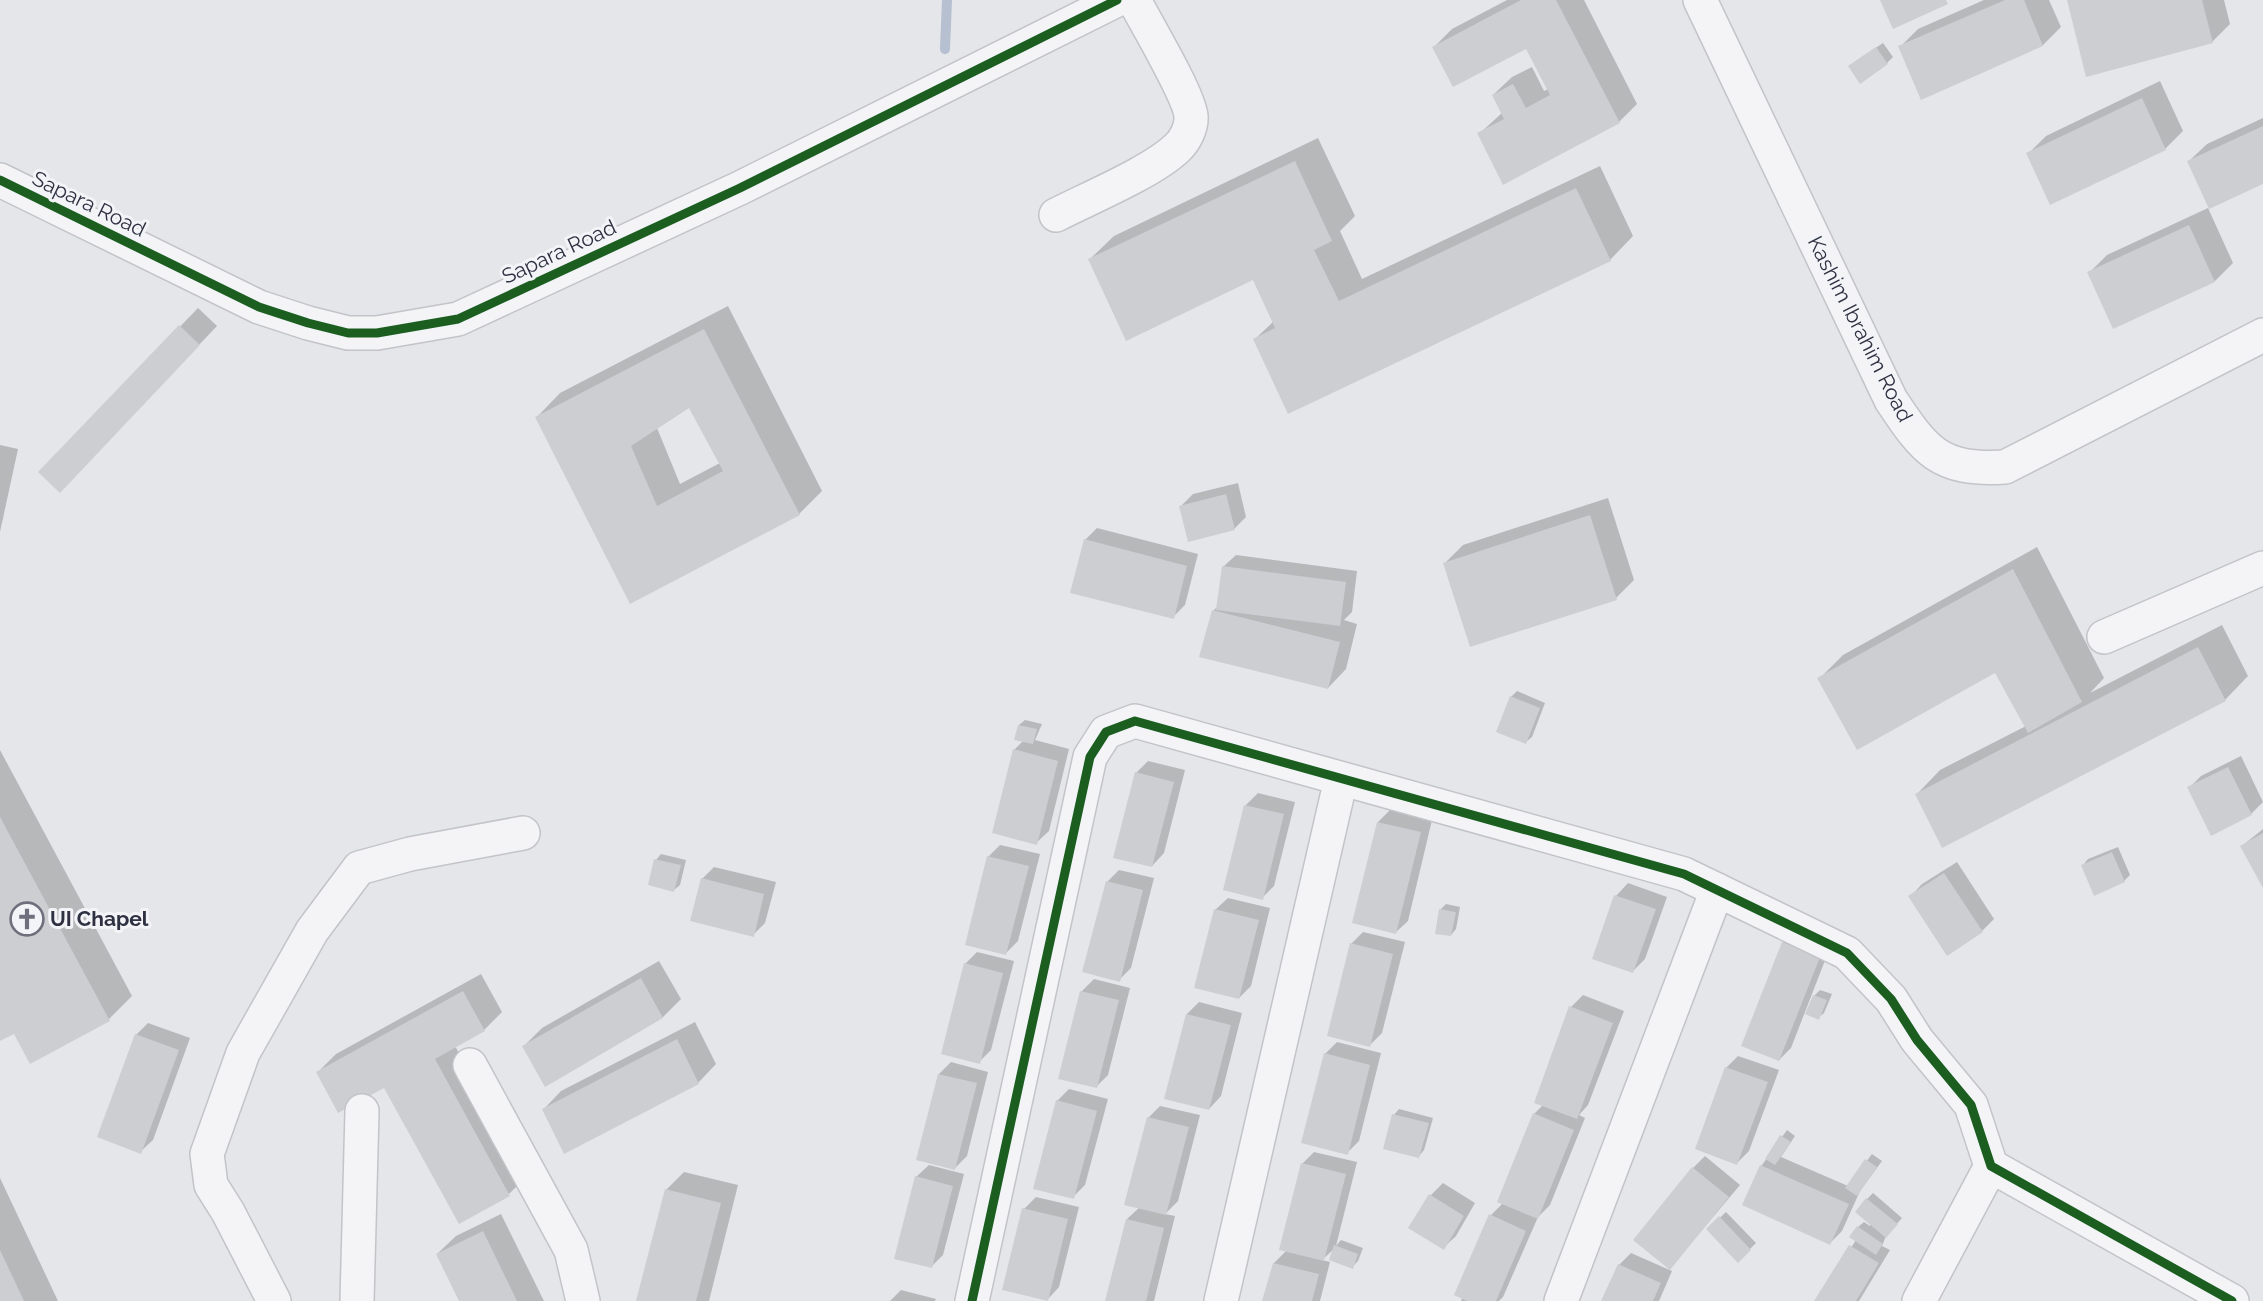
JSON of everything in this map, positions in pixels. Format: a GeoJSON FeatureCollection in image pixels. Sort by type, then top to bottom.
{"type":"FeatureCollection","features":[{"type":"Feature","properties":{"kind":"street","name":"Sapara Road"},"geometry":{"type":"LineString","coordinates":[[0,180],[259,307],[348,333],[377,333],[419,327],[458,319],[729,193],[1117,0]]}},
{"type":"Feature","properties":{"kind":"street"},"geometry":{"type":"LineString","coordinates":[[1056,215],[1159,162],[1178,148],[1189,130],[1191,115],[1183,94],[1134,0]]}},
{"type":"Feature","properties":{"kind":"street","name":"Kashim Ibrahim Road"},"geometry":{"type":"LineString","coordinates":[[1700,0],[1892,400],[1918,440],[1933,454],[1972,468],[2005,467],[2263,335]]}},
{"type":"Feature","properties":{"kind":"street"},"geometry":{"type":"LineString","coordinates":[[2104,637],[2263,568]]}},
{"type":"Feature","properties":{"kind":"street"},"geometry":{"type":"LineString","coordinates":[[972,1301],[1090,757],[1106,732],[1135,721],[1684,874],[1847,953],[1891,999],[1917,1040],[1971,1105],[1991,1166],[2232,1301]]}},
{"type":"Feature","properties":{"kind":"street"},"geometry":{"type":"LineString","coordinates":[[1221,1301],[1341,779]]}},
{"type":"Feature","properties":{"kind":"street"},"geometry":{"type":"LineString","coordinates":[[274,1301],[228,1212],[211,1185],[207,1154],[243,1053],[312,931],[359,868],[410,854],[523,832]]}},
{"type":"Feature","properties":{"kind":"street"},"geometry":{"type":"LineString","coordinates":[[1561,1301],[1717,890]]}},
{"type":"Feature","properties":{"kind":"street"},"geometry":{"type":"LineString","coordinates":[[470,1065],[571,1250],[583,1301]]}},
{"type":"Feature","properties":{"kind":"street"},"geometry":{"type":"LineString","coordinates":[[357,1301],[362,1111]]}},
{"type":"Feature","properties":{"kind":"street"},"geometry":{"type":"LineString","coordinates":[[1919,1301],[1991,1166]]}},
{"type":"Feature","properties":{"kind":"building"},"geometry":{"type":"Polygon","coordinates":[[[1521,0],[1556,0],[1620,123],[1503,185],[1477,133],[1504,119],[1492,95],[1513,84],[1526,108],[1550,95],[1526,49],[1453,87],[1432,47],[1521,0]]]}},
{"type":"Feature","properties":{"kind":"building"},"geometry":{"type":"Polygon","coordinates":[[[1880,0],[1946,0],[1948,4],[1893,29],[1880,0]]]}},
{"type":"Feature","properties":{"kind":"building"},"geometry":{"type":"Polygon","coordinates":[[[2005,0],[2024,0],[2043,46],[1921,100],[1898,46],[2005,0]]]}},
{"type":"Feature","properties":{"kind":"building"},"geometry":{"type":"Polygon","coordinates":[[[2067,0],[2202,0],[2213,43],[2086,77],[2067,0]]]}},
{"type":"Feature","properties":{"kind":"building"},"geometry":{"type":"Polygon","coordinates":[[[1876,47],[1888,64],[1860,84],[1848,66],[1876,47]]]}},
{"type":"Feature","properties":{"kind":"building"},"geometry":{"type":"Polygon","coordinates":[[[2142,98],[2166,150],[2050,205],[2026,153],[2142,98]]]}},
{"type":"Feature","properties":{"kind":"building"},"geometry":{"type":"Polygon","coordinates":[[[2263,126],[2263,184],[2209,209],[2187,161],[2263,126]]]}},
{"type":"Feature","properties":{"kind":"building"},"geometry":{"type":"Polygon","coordinates":[[[1295,161],[1332,241],[1314,250],[1339,301],[1576,188],[1611,261],[1288,414],[1253,339],[1275,328],[1253,280],[1126,341],[1088,259],[1295,161]]]}},
{"type":"Feature","properties":{"kind":"building"},"geometry":{"type":"Polygon","coordinates":[[[2189,225],[2215,282],[2113,329],[2087,272],[2189,225]]]}},
{"type":"Feature","properties":{"kind":"building"},"geometry":{"type":"Polygon","coordinates":[[[179,325],[200,345],[60,493],[38,472],[179,325]]]}},
{"type":"Feature","properties":{"kind":"building"},"geometry":{"type":"Polygon","coordinates":[[[704,329],[800,515],[630,604],[535,417],[704,329]],[[689,408],[631,446],[657,506],[723,471],[689,408]]]}},
{"type":"Feature","properties":{"kind":"building"},"geometry":{"type":"Polygon","coordinates":[[[1226,494],[1235,530],[1188,542],[1179,506],[1226,494]]]}},
{"type":"Feature","properties":{"kind":"building"},"geometry":{"type":"Polygon","coordinates":[[[1590,515],[1617,600],[1470,647],[1443,563],[1590,515]]]}},
{"type":"Feature","properties":{"kind":"building"},"geometry":{"type":"Polygon","coordinates":[[[1084,539],[1187,566],[1174,619],[1070,593],[1084,539]]]}},
{"type":"Feature","properties":{"kind":"building"},"geometry":{"type":"Polygon","coordinates":[[[1222,566],[1346,582],[1340,626],[1216,610],[1222,566]]]}},
{"type":"Feature","properties":{"kind":"building"},"geometry":{"type":"Polygon","coordinates":[[[2013,569],[2082,702],[2028,733],[1995,673],[1857,750],[1817,678],[2013,569]]]}},
{"type":"Feature","properties":{"kind":"building"},"geometry":{"type":"Polygon","coordinates":[[[1212,610],[1340,642],[1328,689],[1199,657],[1212,610]]]}},
{"type":"Feature","properties":{"kind":"building"},"geometry":{"type":"Polygon","coordinates":[[[2198,647],[2226,701],[1942,848],[1915,794],[2198,647]]]}},
{"type":"Feature","properties":{"kind":"building"},"geometry":{"type":"Polygon","coordinates":[[[1510,696],[1540,708],[1526,744],[1496,732],[1510,696]]]}},
{"type":"Feature","properties":{"kind":"building"},"geometry":{"type":"Polygon","coordinates":[[[1018,725],[1037,729],[1033,744],[1014,740],[1018,725]]]}},
{"type":"Feature","properties":{"kind":"building"},"geometry":{"type":"Polygon","coordinates":[[[1013,749],[1058,761],[1037,845],[992,833],[1013,749]]]}},
{"type":"Feature","properties":{"kind":"building"},"geometry":{"type":"Polygon","coordinates":[[[2228,767],[2252,815],[2211,836],[2187,787],[2228,767]]]}},
{"type":"Feature","properties":{"kind":"building"},"geometry":{"type":"Polygon","coordinates":[[[1135,772],[1174,782],[1152,867],[1113,858],[1135,772]]]}},
{"type":"Feature","properties":{"kind":"building"},"geometry":{"type":"Polygon","coordinates":[[[1244,805],[1284,814],[1263,900],[1223,890],[1244,805]]]}},
{"type":"Feature","properties":{"kind":"building","name":"UI Chapel"},"geometry":{"type":"Polygon","coordinates":[[[0,817],[110,1021],[30,1064],[14,1034],[0,1041],[0,817]]]}},
{"type":"Feature","properties":{"kind":"building"},"geometry":{"type":"Polygon","coordinates":[[[1377,822],[1421,832],[1396,934],[1352,923],[1377,822]]]}},
{"type":"Feature","properties":{"kind":"building"},"geometry":{"type":"Polygon","coordinates":[[[2263,833],[2263,888],[2240,846],[2263,833]]]}},
{"type":"Feature","properties":{"kind":"building"},"geometry":{"type":"Polygon","coordinates":[[[2112,852],[2125,882],[2094,896],[2081,865],[2112,852]]]}},
{"type":"Feature","properties":{"kind":"building"},"geometry":{"type":"Polygon","coordinates":[[[987,856],[1029,866],[1006,955],[965,945],[987,856]]]}},
{"type":"Feature","properties":{"kind":"building"},"geometry":{"type":"Polygon","coordinates":[[[654,859],[681,865],[674,892],[648,885],[654,859]]]}},
{"type":"Feature","properties":{"kind":"building"},"geometry":{"type":"Polygon","coordinates":[[[1944,873],[1983,932],[1947,956],[1908,896],[1944,873]]]}},
{"type":"Feature","properties":{"kind":"building"},"geometry":{"type":"Polygon","coordinates":[[[701,878],[764,894],[754,937],[690,921],[701,878]]]}},
{"type":"Feature","properties":{"kind":"building"},"geometry":{"type":"Polygon","coordinates":[[[1106,881],[1143,890],[1120,982],[1082,972],[1106,881]]]}},
{"type":"Feature","properties":{"kind":"building"},"geometry":{"type":"Polygon","coordinates":[[[1614,895],[1656,909],[1633,973],[1592,959],[1614,895]]]}},
{"type":"Feature","properties":{"kind":"building"},"geometry":{"type":"Polygon","coordinates":[[[1214,909],[1259,920],[1239,999],[1194,988],[1214,909]]]}},
{"type":"Feature","properties":{"kind":"building"},"geometry":{"type":"Polygon","coordinates":[[[1439,909],[1456,912],[1451,936],[1435,934],[1439,909]]]}},
{"type":"Feature","properties":{"kind":"building"},"geometry":{"type":"Polygon","coordinates":[[[1782,942],[1820,957],[1779,1061],[1741,1046],[1782,942]]]}},
{"type":"Feature","properties":{"kind":"building"},"geometry":{"type":"Polygon","coordinates":[[[1350,943],[1393,954],[1370,1047],[1327,1036],[1350,943]]]}},
{"type":"Feature","properties":{"kind":"building"},"geometry":{"type":"Polygon","coordinates":[[[964,963],[1003,973],[980,1064],[941,1054],[964,963]]]}},
{"type":"Feature","properties":{"kind":"building"},"geometry":{"type":"Polygon","coordinates":[[[641,978],[663,1018],[545,1087],[522,1046],[641,978]]]}},
{"type":"Feature","properties":{"kind":"building"},"geometry":{"type":"Polygon","coordinates":[[[463,991],[485,1031],[435,1059],[510,1196],[459,1224],[384,1088],[338,1113],[316,1072],[463,991]]]}},
{"type":"Feature","properties":{"kind":"building"},"geometry":{"type":"Polygon","coordinates":[[[1080,991],[1119,1000],[1097,1088],[1058,1079],[1080,991]]]}},
{"type":"Feature","properties":{"kind":"building"},"geometry":{"type":"Polygon","coordinates":[[[1813,995],[1827,1000],[1819,1020],[1805,1014],[1813,995]]]}},
{"type":"Feature","properties":{"kind":"building"},"geometry":{"type":"Polygon","coordinates":[[[1569,1006],[1613,1023],[1577,1119],[1534,1103],[1569,1006]]]}},
{"type":"Feature","properties":{"kind":"building"},"geometry":{"type":"Polygon","coordinates":[[[1186,1014],[1231,1025],[1209,1110],[1164,1099],[1186,1014]]]}},
{"type":"Feature","properties":{"kind":"building"},"geometry":{"type":"Polygon","coordinates":[[[135,1034],[179,1050],[141,1154],[97,1137],[135,1034]]]}},
{"type":"Feature","properties":{"kind":"building"},"geometry":{"type":"Polygon","coordinates":[[[677,1039],[699,1084],[564,1154],[542,1109],[677,1039]]]}},
{"type":"Feature","properties":{"kind":"building"},"geometry":{"type":"Polygon","coordinates":[[[1324,1053],[1370,1065],[1348,1155],[1301,1143],[1324,1053]]]}},
{"type":"Feature","properties":{"kind":"building"},"geometry":{"type":"Polygon","coordinates":[[[1725,1067],[1768,1082],[1737,1165],[1695,1149],[1725,1067]]]}},
{"type":"Feature","properties":{"kind":"building"},"geometry":{"type":"Polygon","coordinates":[[[938,1074],[977,1083],[955,1170],[916,1160],[938,1074]]]}},
{"type":"Feature","properties":{"kind":"building"},"geometry":{"type":"Polygon","coordinates":[[[1056,1100],[1097,1111],[1074,1199],[1033,1189],[1056,1100]]]}},
{"type":"Feature","properties":{"kind":"building"},"geometry":{"type":"Polygon","coordinates":[[[1533,1113],[1574,1130],[1538,1219],[1497,1202],[1533,1113]]]}},
{"type":"Feature","properties":{"kind":"building"},"geometry":{"type":"Polygon","coordinates":[[[1392,1114],[1429,1123],[1419,1158],[1383,1149],[1392,1114]]]}},
{"type":"Feature","properties":{"kind":"building"},"geometry":{"type":"Polygon","coordinates":[[[1147,1117],[1189,1127],[1166,1215],[1124,1205],[1147,1117]]]}},
{"type":"Feature","properties":{"kind":"building"},"geometry":{"type":"Polygon","coordinates":[[[1780,1135],[1791,1142],[1775,1165],[1765,1159],[1780,1135]]]}},
{"type":"Feature","properties":{"kind":"building"},"geometry":{"type":"Polygon","coordinates":[[[1865,1159],[1877,1167],[1857,1196],[1845,1188],[1865,1159]]]}},
{"type":"Feature","properties":{"kind":"building"},"geometry":{"type":"Polygon","coordinates":[[[1301,1163],[1346,1174],[1324,1261],[1279,1250],[1301,1163]]]}},
{"type":"Feature","properties":{"kind":"building"},"geometry":{"type":"Polygon","coordinates":[[[1760,1165],[1849,1204],[1830,1245],[1742,1205],[1760,1165]]]}},
{"type":"Feature","properties":{"kind":"building"},"geometry":{"type":"Polygon","coordinates":[[[1692,1167],[1729,1197],[1670,1270],[1633,1240],[1692,1167]]]}},
{"type":"Feature","properties":{"kind":"building"},"geometry":{"type":"Polygon","coordinates":[[[915,1176],[953,1186],[932,1268],[894,1259],[915,1176]]]}},
{"type":"Feature","properties":{"kind":"building"},"geometry":{"type":"Polygon","coordinates":[[[665,1189],[721,1203],[696,1301],[636,1301],[665,1189]]]}},
{"type":"Feature","properties":{"kind":"building"},"geometry":{"type":"Polygon","coordinates":[[[1429,1194],[1464,1216],[1444,1250],[1408,1228],[1429,1194]]]}},
{"type":"Feature","properties":{"kind":"building"},"geometry":{"type":"Polygon","coordinates":[[[1866,1198],[1898,1224],[1886,1238],[1855,1212],[1866,1198]]]}},
{"type":"Feature","properties":{"kind":"building"},"geometry":{"type":"Polygon","coordinates":[[[1022,1208],[1068,1219],[1048,1301],[1002,1290],[1022,1208]]]}},
{"type":"Feature","properties":{"kind":"building"},"geometry":{"type":"Polygon","coordinates":[[[1489,1214],[1526,1231],[1496,1301],[1467,1301],[1454,1295],[1489,1214]]]}},
{"type":"Feature","properties":{"kind":"building"},"geometry":{"type":"Polygon","coordinates":[[[1719,1216],[1751,1250],[1738,1263],[1706,1229],[1719,1216]]]}},
{"type":"Feature","properties":{"kind":"building"},"geometry":{"type":"Polygon","coordinates":[[[1126,1219],[1164,1228],[1146,1301],[1105,1301],[1126,1219]]]}},
{"type":"Feature","properties":{"kind":"building"},"geometry":{"type":"Polygon","coordinates":[[[1857,1226],[1883,1244],[1876,1255],[1849,1237],[1857,1226]]]}},
{"type":"Feature","properties":{"kind":"building"},"geometry":{"type":"Polygon","coordinates":[[[483,1231],[517,1301],[459,1301],[436,1254],[483,1231]]]}},
{"type":"Feature","properties":{"kind":"building"},"geometry":{"type":"Polygon","coordinates":[[[1334,1245],[1358,1254],[1353,1269],[1329,1260],[1334,1245]]]}},
{"type":"Feature","properties":{"kind":"building"},"geometry":{"type":"Polygon","coordinates":[[[1849,1245],[1879,1263],[1856,1301],[1814,1301],[1849,1245]]]}},
{"type":"Feature","properties":{"kind":"building"},"geometry":{"type":"Polygon","coordinates":[[[0,1250],[9,1269],[24,1301],[0,1301],[0,1250]]]}},
{"type":"Feature","properties":{"kind":"building"},"geometry":{"type":"Polygon","coordinates":[[[1273,1263],[1319,1274],[1312,1301],[1262,1301],[1273,1263]]]}},
{"type":"Feature","properties":{"kind":"building"},"geometry":{"type":"Polygon","coordinates":[[[1618,1264],[1661,1283],[1653,1301],[1601,1301],[1618,1264]]]}},
{"type":"Feature","properties":{"kind":"waterway"},"geometry":{"type":"LineString","coordinates":[[945,49],[947,0]]}},
{"type":"Feature","properties":{"kind":"cycle path"},"geometry":{"type":"LineString","coordinates":[[0,180],[259,307],[348,333],[377,333],[458,319],[740,188],[1117,0]]}},
{"type":"Feature","properties":{"kind":"cycle path"},"geometry":{"type":"LineString","coordinates":[[972,1301],[1090,757],[1106,732],[1135,721],[1684,874],[1847,953],[1891,999],[1917,1040],[1971,1105],[1991,1166],[2232,1301]]}},
{"type":"Feature","properties":{"kind":"place","name":"UI Chapel"},"geometry":{"type":"Point","coordinates":[27,919]}}]}
